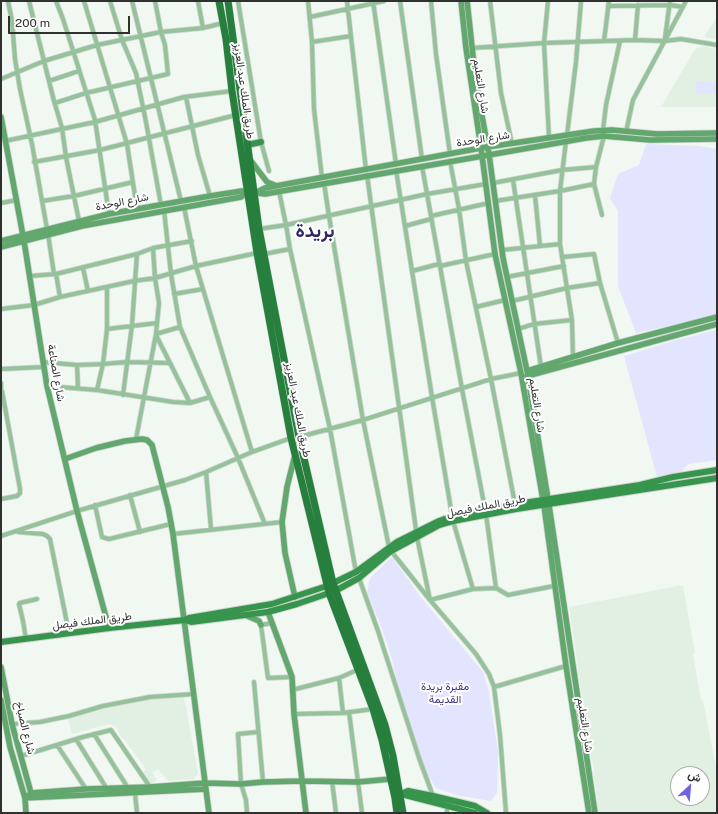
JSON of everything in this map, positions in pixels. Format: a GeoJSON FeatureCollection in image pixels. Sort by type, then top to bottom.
{"type":"FeatureCollection","features":[{"type":"Feature","properties":{"kind":"highway","name":"طريق الملك عبد العزيز"},"geometry":{"type":"LineString","coordinates":[[220,1],[236,115],[259,228],[260,254]]}},
{"type":"Feature","properties":{"kind":"highway","name":"طريق الملك عبد العزيز"},"geometry":{"type":"LineString","coordinates":[[228,1],[260,254],[295,437],[331,588],[380,710],[393,756],[401,794],[403,813]]}},
{"type":"Feature","properties":{"kind":"highway","name":"طريق الملك عبد العزيز"},"geometry":{"type":"LineString","coordinates":[[295,437],[295,455],[331,588],[357,670],[382,740],[397,813]]}},
{"type":"Feature","properties":{"kind":"main road"},"geometry":{"type":"LineString","coordinates":[[247,145],[261,142]]}},
{"type":"Feature","properties":{"kind":"main road","name":"طريق الملك فيصل"},"geometry":{"type":"LineString","coordinates":[[185,620],[191,622],[268,612],[297,604],[358,575],[390,549],[439,521],[717,470]]}},
{"type":"Feature","properties":{"kind":"main road","name":"طريق الملك فيصل"},"geometry":{"type":"LineString","coordinates":[[485,512],[515,504],[546,502],[717,478]]}},
{"type":"Feature","properties":{"kind":"main road","name":"طريق الملك فيصل"},"geometry":{"type":"LineString","coordinates":[[1,642],[185,620],[189,618],[272,604],[331,588]]}},
{"type":"Feature","properties":{"kind":"main road"},"geometry":{"type":"LineString","coordinates":[[401,794],[408,791],[433,796],[475,806],[487,813]]}},
{"type":"Feature","properties":{"kind":"main road"},"geometry":{"type":"LineString","coordinates":[[401,794],[475,813]]}},
{"type":"Feature","properties":{"kind":"street"},"geometry":{"type":"LineString","coordinates":[[8,1],[17,73],[32,144],[34,162],[60,297]]}},
{"type":"Feature","properties":{"kind":"street"},"geometry":{"type":"LineString","coordinates":[[29,1],[62,128],[66,157],[79,221]]}},
{"type":"Feature","properties":{"kind":"street"},"geometry":{"type":"LineString","coordinates":[[56,1],[95,122],[109,214]]}},
{"type":"Feature","properties":{"kind":"street"},"geometry":{"type":"LineString","coordinates":[[84,1],[127,144],[137,209]]}},
{"type":"Feature","properties":{"kind":"street"},"geometry":{"type":"LineString","coordinates":[[110,1],[122,40],[136,73],[162,208],[180,327],[238,458],[265,524]]}},
{"type":"Feature","properties":{"kind":"street"},"geometry":{"type":"LineString","coordinates":[[132,1],[150,78],[166,134],[181,201]]}},
{"type":"Feature","properties":{"kind":"street"},"geometry":{"type":"LineString","coordinates":[[55,103],[86,93],[168,74],[165,45],[161,32],[156,1]]}},
{"type":"Feature","properties":{"kind":"street"},"geometry":{"type":"LineString","coordinates":[[198,1],[203,28]]}},
{"type":"Feature","properties":{"kind":"street"},"geometry":{"type":"LineString","coordinates":[[238,1],[261,142],[269,171]]}},
{"type":"Feature","properties":{"kind":"street"},"geometry":{"type":"LineString","coordinates":[[308,1],[312,42],[314,109],[323,180],[363,420],[390,549],[430,600],[476,654],[489,674],[494,687],[500,735],[506,813]]}},
{"type":"Feature","properties":{"kind":"street"},"geometry":{"type":"LineString","coordinates":[[347,1],[366,173],[398,409],[416,534],[430,600]]}},
{"type":"Feature","properties":{"kind":"street"},"geometry":{"type":"LineString","coordinates":[[310,17],[384,1]]}},
{"type":"Feature","properties":{"kind":"street"},"geometry":{"type":"LineString","coordinates":[[400,1],[422,159]]}},
{"type":"Feature","properties":{"kind":"street"},"geometry":{"type":"LineString","coordinates":[[431,1],[436,54],[450,154]]}},
{"type":"Feature","properties":{"kind":"street","name":"شارع التعليم"},"geometry":{"type":"LineString","coordinates":[[461,1],[466,48],[495,254],[505,300],[525,373]]}},
{"type":"Feature","properties":{"kind":"street","name":"شارع التعليم"},"geometry":{"type":"LineString","coordinates":[[467,1],[476,83],[489,151],[502,250],[518,329],[595,813]]}},
{"type":"Feature","properties":{"kind":"street"},"geometry":{"type":"LineString","coordinates":[[490,1],[501,93],[512,144]]}},
{"type":"Feature","properties":{"kind":"street"},"geometry":{"type":"LineString","coordinates":[[548,1],[544,43],[549,138]]}},
{"type":"Feature","properties":{"kind":"street"},"geometry":{"type":"LineString","coordinates":[[573,357],[572,320],[560,244],[560,191],[578,42],[581,1]]}},
{"type":"Feature","properties":{"kind":"street"},"geometry":{"type":"LineString","coordinates":[[626,132],[633,100],[686,1]]}},
{"type":"Feature","properties":{"kind":"street"},"geometry":{"type":"LineString","coordinates":[[374,2],[396,167],[432,397],[453,518],[473,589]]}},
{"type":"Feature","properties":{"kind":"street"},"geometry":{"type":"LineString","coordinates":[[604,41],[608,3],[638,5],[670,3],[683,7]]}},
{"type":"Feature","properties":{"kind":"street"},"geometry":{"type":"LineString","coordinates":[[665,40],[670,3]]}},
{"type":"Feature","properties":{"kind":"street"},"geometry":{"type":"LineString","coordinates":[[635,40],[638,5]]}},
{"type":"Feature","properties":{"kind":"street"},"geometry":{"type":"LineString","coordinates":[[1,78],[17,73],[44,61],[97,44],[161,32],[203,28],[223,24]]}},
{"type":"Feature","properties":{"kind":"street"},"geometry":{"type":"LineString","coordinates":[[231,26],[241,24]]}},
{"type":"Feature","properties":{"kind":"street"},"geometry":{"type":"LineString","coordinates":[[312,42],[350,36]]}},
{"type":"Feature","properties":{"kind":"street"},"geometry":{"type":"LineString","coordinates":[[472,48],[496,45],[665,40],[681,38],[717,45]]}},
{"type":"Feature","properties":{"kind":"street"},"geometry":{"type":"LineString","coordinates":[[602,215],[594,184],[596,167],[604,133],[606,105],[620,41]]}},
{"type":"Feature","properties":{"kind":"street"},"geometry":{"type":"LineString","coordinates":[[49,81],[79,71]]}},
{"type":"Feature","properties":{"kind":"street"},"geometry":{"type":"LineString","coordinates":[[5,141],[95,122],[186,97],[232,91]]}},
{"type":"Feature","properties":{"kind":"street"},"geometry":{"type":"LineString","coordinates":[[186,97],[198,155],[210,196]]}},
{"type":"Feature","properties":{"kind":"street"},"geometry":{"type":"LineString","coordinates":[[34,162],[127,144],[236,115]]}},
{"type":"Feature","properties":{"kind":"street","name":"شارع الصناعة"},"geometry":{"type":"LineString","coordinates":[[1,118],[24,238],[47,386],[77,511],[109,628]]}},
{"type":"Feature","properties":{"kind":"street"},"geometry":{"type":"LineString","coordinates":[[604,133],[650,140],[717,139]]}},
{"type":"Feature","properties":{"kind":"street","name":"شارع الوحدة"},"geometry":{"type":"LineString","coordinates":[[1,241],[24,238],[79,221],[109,214],[137,209],[162,208],[181,201],[242,191],[251,192],[264,188],[278,189],[396,167],[422,159],[481,148],[489,151],[512,144],[549,138],[567,138],[604,133],[717,133]]}},
{"type":"Feature","properties":{"kind":"street"},"geometry":{"type":"LineString","coordinates":[[396,167],[422,166],[482,156],[489,151],[567,138]]}},
{"type":"Feature","properties":{"kind":"street"},"geometry":{"type":"LineString","coordinates":[[249,158],[267,182],[278,189],[330,429],[358,575],[378,631],[418,758],[433,796]]}},
{"type":"Feature","properties":{"kind":"street"},"geometry":{"type":"LineString","coordinates":[[450,161],[456,190],[466,261],[515,504]]}},
{"type":"Feature","properties":{"kind":"street"},"geometry":{"type":"LineString","coordinates":[[422,166],[485,512],[496,588]]}},
{"type":"Feature","properties":{"kind":"street"},"geometry":{"type":"LineString","coordinates":[[493,183],[562,170],[596,167]]}},
{"type":"Feature","properties":{"kind":"street"},"geometry":{"type":"LineString","coordinates":[[513,180],[541,367]]}},
{"type":"Feature","properties":{"kind":"street"},"geometry":{"type":"LineString","coordinates":[[42,201],[74,196],[133,182]]}},
{"type":"Feature","properties":{"kind":"street"},"geometry":{"type":"LineString","coordinates":[[259,228],[286,225],[371,206],[401,201],[427,194],[486,184]]}},
{"type":"Feature","properties":{"kind":"street"},"geometry":{"type":"LineString","coordinates":[[495,201],[594,184]]}},
{"type":"Feature","properties":{"kind":"street"},"geometry":{"type":"LineString","coordinates":[[48,231],[82,226],[162,208],[184,207],[241,197],[251,192]]}},
{"type":"Feature","properties":{"kind":"street"},"geometry":{"type":"LineString","coordinates":[[535,195],[540,246]]}},
{"type":"Feature","properties":{"kind":"street"},"geometry":{"type":"LineString","coordinates":[[1,203],[17,200]]}},
{"type":"Feature","properties":{"kind":"street"},"geometry":{"type":"LineString","coordinates":[[405,226],[459,209],[488,203]]}},
{"type":"Feature","properties":{"kind":"street"},"geometry":{"type":"LineString","coordinates":[[184,207],[196,266],[252,452]]}},
{"type":"Feature","properties":{"kind":"street"},"geometry":{"type":"LineString","coordinates":[[1,247],[24,238]]}},
{"type":"Feature","properties":{"kind":"street"},"geometry":{"type":"LineString","coordinates":[[30,276],[55,274],[137,254],[153,248],[192,242]]}},
{"type":"Feature","properties":{"kind":"street"},"geometry":{"type":"LineString","coordinates":[[502,250],[560,244]]}},
{"type":"Feature","properties":{"kind":"street"},"geometry":{"type":"LineString","coordinates":[[136,439],[156,334],[159,303],[155,278],[153,248]]}},
{"type":"Feature","properties":{"kind":"street"},"geometry":{"type":"LineString","coordinates":[[1,309],[34,305],[60,297],[155,278],[196,266],[290,249]]}},
{"type":"Feature","properties":{"kind":"street"},"geometry":{"type":"LineString","coordinates":[[123,395],[132,325],[137,254]]}},
{"type":"Feature","properties":{"kind":"street"},"geometry":{"type":"LineString","coordinates":[[412,271],[495,254]]}},
{"type":"Feature","properties":{"kind":"street"},"geometry":{"type":"LineString","coordinates":[[563,257],[594,254],[600,284],[618,343]]}},
{"type":"Feature","properties":{"kind":"street"},"geometry":{"type":"LineString","coordinates":[[507,277],[564,266]]}},
{"type":"Feature","properties":{"kind":"street"},"geometry":{"type":"LineString","coordinates":[[83,268],[88,291]]}},
{"type":"Feature","properties":{"kind":"street"},"geometry":{"type":"LineString","coordinates":[[512,301],[566,288],[600,284]]}},
{"type":"Feature","properties":{"kind":"street"},"geometry":{"type":"LineString","coordinates":[[97,390],[103,364],[107,329],[108,287]]}},
{"type":"Feature","properties":{"kind":"street"},"geometry":{"type":"LineString","coordinates":[[174,294],[203,289]]}},
{"type":"Feature","properties":{"kind":"street"},"geometry":{"type":"LineString","coordinates":[[476,307],[505,300]]}},
{"type":"Feature","properties":{"kind":"street"},"geometry":{"type":"LineString","coordinates":[[525,373],[618,343],[717,317]]}},
{"type":"Feature","properties":{"kind":"street"},"geometry":{"type":"LineString","coordinates":[[518,329],[534,324],[572,320]]}},
{"type":"Feature","properties":{"kind":"street"},"geometry":{"type":"LineString","coordinates":[[107,329],[157,323]]}},
{"type":"Feature","properties":{"kind":"street"},"geometry":{"type":"LineString","coordinates":[[1,536],[95,505],[206,472],[252,452],[295,437],[363,420],[491,379],[525,373],[717,324]]}},
{"type":"Feature","properties":{"kind":"street"},"geometry":{"type":"LineString","coordinates":[[156,334],[180,327]]}},
{"type":"Feature","properties":{"kind":"street"},"geometry":{"type":"LineString","coordinates":[[156,334],[190,403]]}},
{"type":"Feature","properties":{"kind":"street"},"geometry":{"type":"LineString","coordinates":[[1,369],[44,365],[127,362],[169,363]]}},
{"type":"Feature","properties":{"kind":"street"},"geometry":{"type":"LineString","coordinates":[[77,365],[78,388]]}},
{"type":"Feature","properties":{"kind":"street"},"geometry":{"type":"LineString","coordinates":[[1,383],[20,490],[20,493],[17,496],[1,499]]}},
{"type":"Feature","properties":{"kind":"street"},"geometry":{"type":"LineString","coordinates":[[47,386],[97,390],[173,402],[190,403],[210,397]]}},
{"type":"Feature","properties":{"kind":"street"},"geometry":{"type":"LineString","coordinates":[[65,460],[96,448],[136,439],[146,440],[152,445],[173,534],[209,813]]}},
{"type":"Feature","properties":{"kind":"street"},"geometry":{"type":"LineString","coordinates":[[295,455],[287,487],[282,522],[285,553],[295,597]]}},
{"type":"Feature","properties":{"kind":"street"},"geometry":{"type":"LineString","coordinates":[[206,472],[211,529]]}},
{"type":"Feature","properties":{"kind":"street"},"geometry":{"type":"LineString","coordinates":[[130,495],[140,532]]}},
{"type":"Feature","properties":{"kind":"street","name":"شارع التعليم"},"geometry":{"type":"LineString","coordinates":[[546,502],[554,586],[590,813]]}},
{"type":"Feature","properties":{"kind":"street"},"geometry":{"type":"LineString","coordinates":[[95,505],[102,536],[109,539],[171,524]]}},
{"type":"Feature","properties":{"kind":"street"},"geometry":{"type":"LineString","coordinates":[[173,534],[282,522]]}},
{"type":"Feature","properties":{"kind":"street"},"geometry":{"type":"LineString","coordinates":[[15,532],[43,534],[50,539],[69,633]]}},
{"type":"Feature","properties":{"kind":"street"},"geometry":{"type":"LineString","coordinates":[[430,600],[473,589],[496,588],[508,595],[554,586]]}},
{"type":"Feature","properties":{"kind":"street"},"geometry":{"type":"LineString","coordinates":[[26,639],[19,604],[37,599]]}},
{"type":"Feature","properties":{"kind":"street"},"geometry":{"type":"LineString","coordinates":[[268,612],[292,677],[294,714],[306,813]]}},
{"type":"Feature","properties":{"kind":"street"},"geometry":{"type":"LineString","coordinates":[[244,615],[259,621],[262,625],[268,678],[292,677]]}},
{"type":"Feature","properties":{"kind":"street"},"geometry":{"type":"LineString","coordinates":[[262,625],[272,623]]}},
{"type":"Feature","properties":{"kind":"street"},"geometry":{"type":"LineString","coordinates":[[494,687],[566,666]]}},
{"type":"Feature","properties":{"kind":"street","name":"شارع الصباخ"},"geometry":{"type":"LineString","coordinates":[[1,667],[12,724],[31,793]]}},
{"type":"Feature","properties":{"kind":"street"},"geometry":{"type":"LineString","coordinates":[[292,690],[339,678],[357,670]]}},
{"type":"Feature","properties":{"kind":"street"},"geometry":{"type":"LineString","coordinates":[[339,678],[343,713]]}},
{"type":"Feature","properties":{"kind":"street"},"geometry":{"type":"LineString","coordinates":[[254,682],[263,782]]}},
{"type":"Feature","properties":{"kind":"street"},"geometry":{"type":"LineString","coordinates":[[12,724],[40,722],[69,716],[103,706],[150,697],[194,694]]}},
{"type":"Feature","properties":{"kind":"street"},"geometry":{"type":"LineString","coordinates":[[1,700],[10,747],[25,798],[26,813]]}},
{"type":"Feature","properties":{"kind":"street"},"geometry":{"type":"LineString","coordinates":[[294,714],[343,713],[372,709]]}},
{"type":"Feature","properties":{"kind":"street"},"geometry":{"type":"LineString","coordinates":[[349,712],[362,813]]}},
{"type":"Feature","properties":{"kind":"street"},"geometry":{"type":"LineString","coordinates":[[21,756],[76,739],[112,730],[150,787]]}},
{"type":"Feature","properties":{"kind":"street"},"geometry":{"type":"LineString","coordinates":[[247,813],[246,800],[240,784],[238,734],[258,732]]}},
{"type":"Feature","properties":{"kind":"street"},"geometry":{"type":"LineString","coordinates":[[94,734],[128,788]]}},
{"type":"Feature","properties":{"kind":"street"},"geometry":{"type":"LineString","coordinates":[[76,739],[107,789]]}},
{"type":"Feature","properties":{"kind":"street"},"geometry":{"type":"LineString","coordinates":[[57,745],[86,789]]}},
{"type":"Feature","properties":{"kind":"street"},"geometry":{"type":"LineString","coordinates":[[25,798],[135,793],[263,782],[358,782],[391,779]]}},
{"type":"Feature","properties":{"kind":"street"},"geometry":{"type":"LineString","coordinates":[[332,781],[336,813]]}},
{"type":"Feature","properties":{"kind":"street"},"geometry":{"type":"LineString","coordinates":[[25,798],[31,793],[86,789],[206,786]]}},
{"type":"Feature","properties":{"kind":"street"},"geometry":{"type":"LineString","coordinates":[[135,793],[137,813]]}},
{"type":"Feature","properties":{"kind":"street"},"geometry":{"type":"LineString","coordinates":[[447,806],[447,813]]}},
{"type":"Feature","properties":{"kind":"shaded area"},"geometry":{"type":"Polygon","coordinates":[[[717,17],[717,40],[704,37],[717,17]]]}},
{"type":"Feature","properties":{"kind":"shaded area"},"geometry":{"type":"Polygon","coordinates":[[[702,46],[717,49],[717,107],[661,107],[695,49],[702,46]]]}},
{"type":"Feature","properties":{"kind":"shaded area"},"geometry":{"type":"Polygon","coordinates":[[[683,585],[695,653],[693,654],[701,700],[703,700],[717,773],[717,813],[599,813],[593,762],[591,760],[569,607],[683,585]]]}},
{"type":"Feature","properties":{"kind":"shaded area"},"geometry":{"type":"Polygon","coordinates":[[[184,696],[198,774],[194,779],[168,781],[158,769],[152,773],[157,779],[154,783],[150,783],[143,772],[146,769],[124,739],[122,739],[116,727],[109,724],[72,734],[68,719],[117,705],[156,698],[184,696]]]}},
{"type":"Feature","properties":{"kind":"green space"},"geometry":{"type":"Polygon","coordinates":[[[696,81],[717,82],[717,94],[696,94],[696,81]]]}},
{"type":"Feature","properties":{"kind":"green space"},"geometry":{"type":"Polygon","coordinates":[[[646,144],[699,146],[717,149],[717,314],[636,333],[618,286],[618,211],[610,198],[618,174],[639,165],[646,144]]]}},
{"type":"Feature","properties":{"kind":"green space"},"geometry":{"type":"Polygon","coordinates":[[[717,330],[717,460],[688,464],[682,471],[657,477],[624,356],[673,341],[717,330]]]}},
{"type":"Feature","properties":{"kind":"green space","name":"مقبرة بريدة القديمة"},"geometry":{"type":"Polygon","coordinates":[[[392,557],[419,595],[483,672],[489,692],[498,752],[497,793],[491,801],[456,795],[436,788],[429,777],[413,739],[399,691],[392,659],[380,623],[367,593],[370,578],[392,557]]]}},
{"type":"Feature","properties":{"kind":"district","name":"بريدة"},"geometry":{"type":"Point","coordinates":[315,231]}}]}
